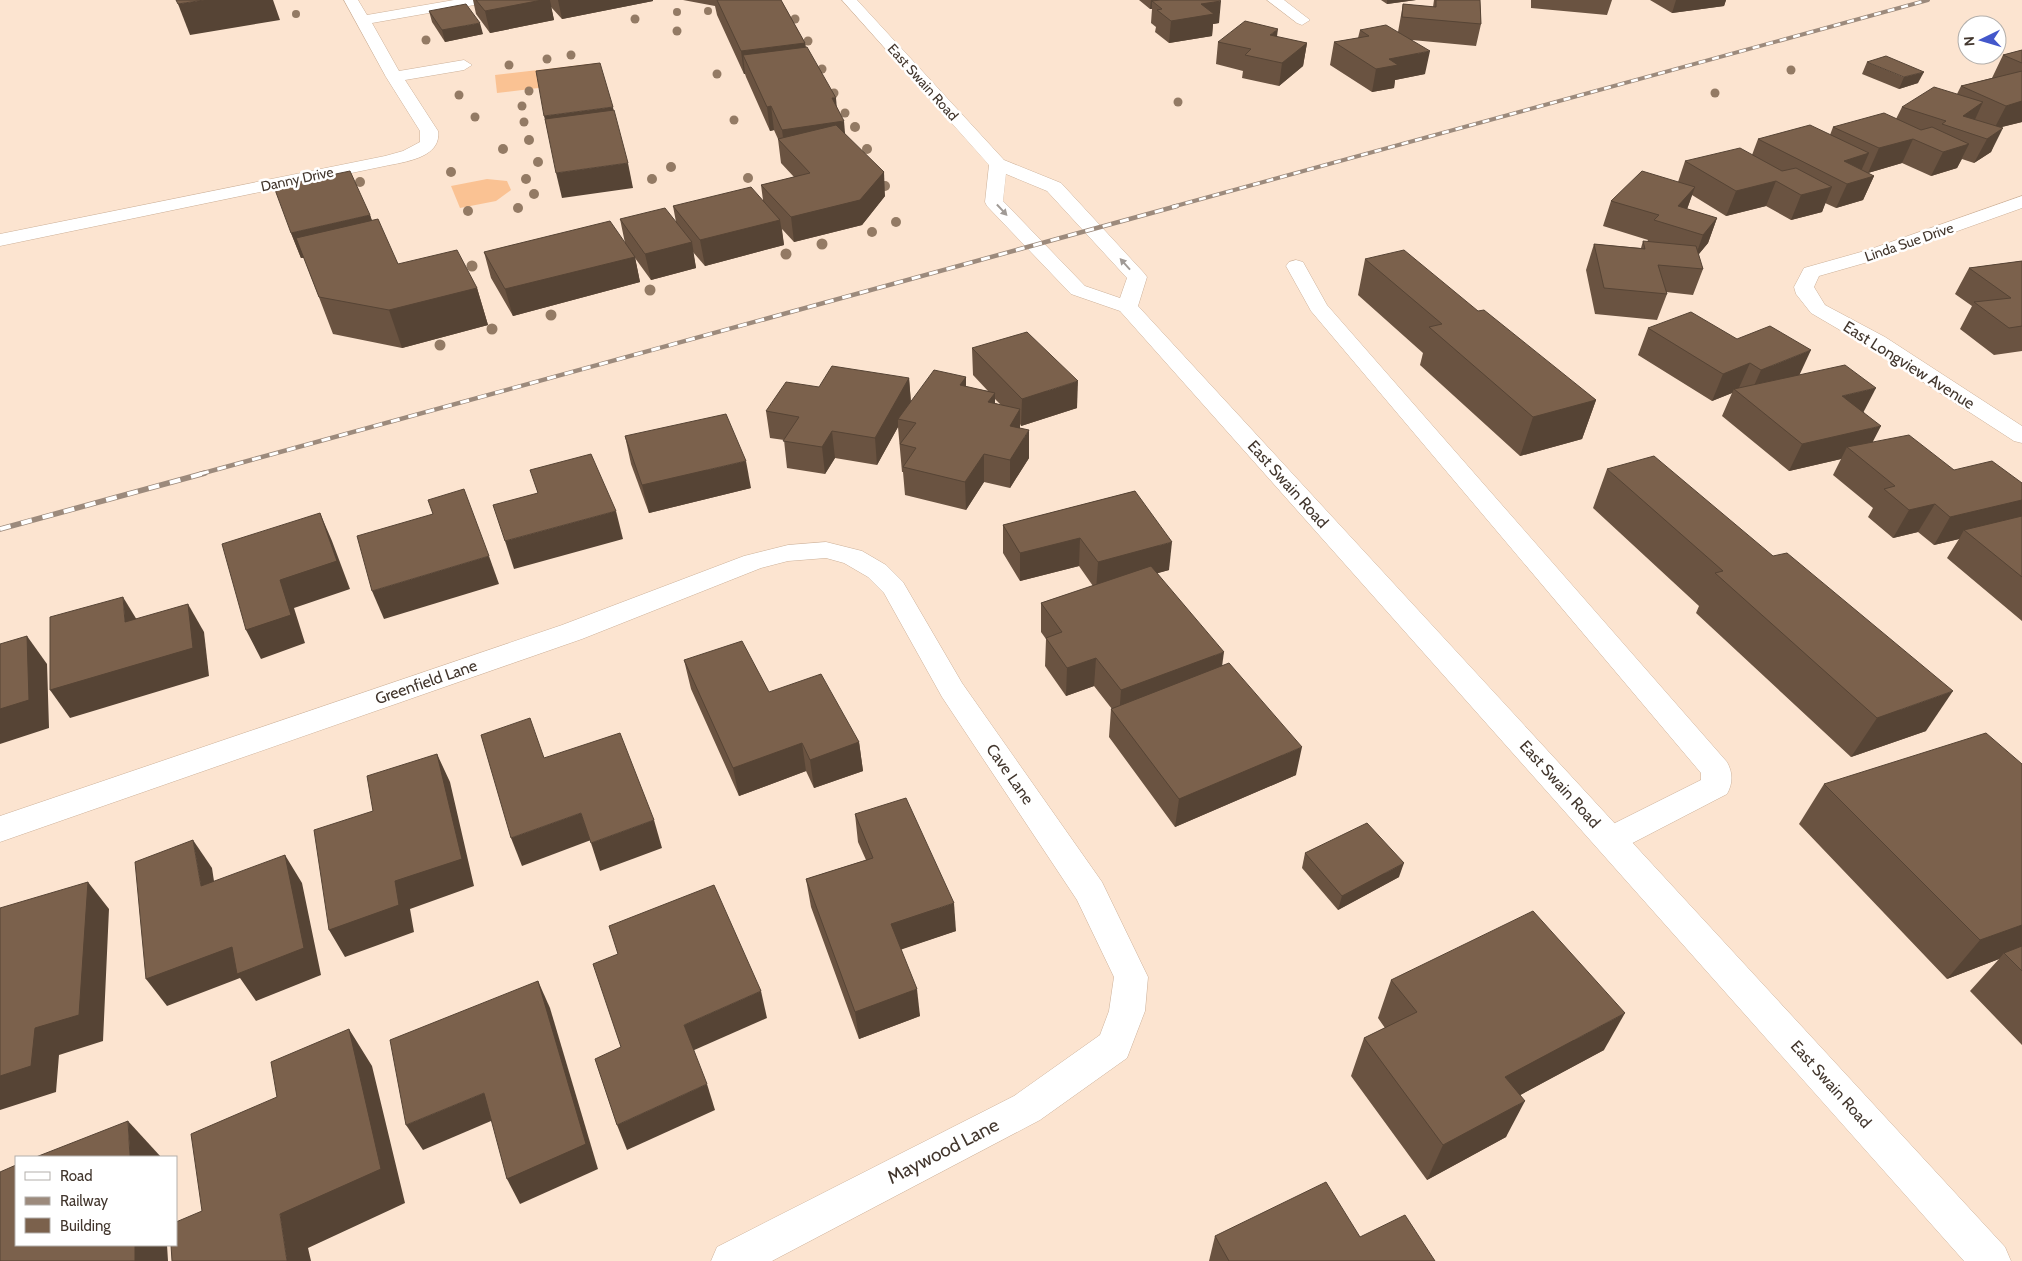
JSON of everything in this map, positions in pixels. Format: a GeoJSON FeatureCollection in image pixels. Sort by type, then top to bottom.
{"type":"FeatureCollection","features":[{"type":"Feature","properties":{"kind":"street","name":"Danny Drive"},"geometry":{"type":"LineString","coordinates":[[0,240],[385,161],[420,151],[428,145],[429,131],[394,77],[351,0]]}},
{"type":"Feature","properties":{"kind":"street"},"geometry":{"type":"LineString","coordinates":[[362,20],[480,0]]}},
{"type":"Feature","properties":{"kind":"street","name":"East Swain Road"},"geometry":{"type":"LineString","coordinates":[[849,0],[998,164],[1054,187],[1095,230],[1137,277],[1127,307]]}},
{"type":"Feature","properties":{"kind":"street"},"geometry":{"type":"LineString","coordinates":[[1274,0],[1302,20]]}},
{"type":"Feature","properties":{"kind":"street"},"geometry":{"type":"LineString","coordinates":[[394,77],[464,65]]}},
{"type":"Feature","properties":{"kind":"street"},"geometry":{"type":"LineString","coordinates":[[385,161],[401,179]]}},
{"type":"Feature","properties":{"kind":"street","name":"East Swain Road"},"geometry":{"type":"LineString","coordinates":[[998,164],[994,202],[1078,290],[1127,307],[1991,1261]]}},
{"type":"Feature","properties":{"kind":"street","name":"Linda Sue Drive"},"geometry":{"type":"LineString","coordinates":[[1804,287],[1811,272],[1875,254],[2022,202]]}},
{"type":"Feature","properties":{"kind":"street"},"geometry":{"type":"LineString","coordinates":[[1296,266],[1318,306],[1716,770],[1716,786],[1610,840]]}},
{"type":"Feature","properties":{"kind":"street","name":"East Longview Avenue"},"geometry":{"type":"LineString","coordinates":[[1804,287],[1806,294],[1818,309],[1877,342],[2022,436]]}},
{"type":"Feature","properties":{"kind":"street","name":"Greenfield Lane"},"geometry":{"type":"LineString","coordinates":[[0,829],[572,632],[753,562],[788,553],[826,550],[853,557]]}},
{"type":"Feature","properties":{"kind":"street","name":"Cave Lane"},"geometry":{"type":"LineString","coordinates":[[853,557],[878,571],[894,588],[952,690],[1090,892],[1131,977],[1127,1011]]}},
{"type":"Feature","properties":{"kind":"street","name":"Maywood Lane"},"geometry":{"type":"LineString","coordinates":[[731,1261],[1027,1108],[1114,1046],[1127,1011]]}},
{"type":"Feature","properties":{"kind":"shaded area"},"geometry":{"type":"Polygon","coordinates":[[[598,63],[603,80],[497,93],[495,75],[598,63]]]}},
{"type":"Feature","properties":{"kind":"shaded area"},"geometry":{"type":"Polygon","coordinates":[[[487,179],[507,181],[511,190],[496,201],[460,208],[451,186],[487,179]]]}},
{"type":"Feature","properties":{"kind":"building"},"geometry":{"type":"Polygon","coordinates":[[[176,0],[204,0],[178,4],[176,0]]]}},
{"type":"Feature","properties":{"kind":"building"},"geometry":{"type":"Polygon","coordinates":[[[476,0],[542,0],[485,11],[476,0]]]}},
{"type":"Feature","properties":{"kind":"building"},"geometry":{"type":"Polygon","coordinates":[[[717,0],[781,0],[805,43],[741,51],[717,0]]]}},
{"type":"Feature","properties":{"kind":"building"},"geometry":{"type":"Polygon","coordinates":[[[1436,0],[1480,0],[1481,24],[1402,17],[1403,4],[1436,7],[1436,0]]]}},
{"type":"Feature","properties":{"kind":"building"},"geometry":{"type":"Polygon","coordinates":[[[1152,1],[1221,1],[1201,4],[1214,14],[1171,21],[1157,10],[1162,9],[1152,1]]]}},
{"type":"Feature","properties":{"kind":"building"},"geometry":{"type":"Polygon","coordinates":[[[466,4],[480,23],[442,30],[429,11],[466,4]]]}},
{"type":"Feature","properties":{"kind":"building"},"geometry":{"type":"Polygon","coordinates":[[[1245,21],[1278,29],[1270,35],[1307,43],[1282,63],[1245,55],[1251,49],[1218,42],[1245,21]]]}},
{"type":"Feature","properties":{"kind":"building"},"geometry":{"type":"Polygon","coordinates":[[[1386,25],[1430,51],[1389,59],[1398,65],[1376,69],[1334,42],[1369,36],[1360,30],[1386,25]]]}},
{"type":"Feature","properties":{"kind":"building"},"geometry":{"type":"Polygon","coordinates":[[[807,47],[836,98],[832,98],[844,121],[782,130],[771,106],[767,107],[743,55],[807,47]]]}},
{"type":"Feature","properties":{"kind":"building"},"geometry":{"type":"Polygon","coordinates":[[[2022,50],[2022,63],[2007,57],[2007,54],[2022,50]]]}},
{"type":"Feature","properties":{"kind":"building"},"geometry":{"type":"Polygon","coordinates":[[[1886,56],[1924,72],[1904,77],[1867,62],[1886,56]]]}},
{"type":"Feature","properties":{"kind":"building"},"geometry":{"type":"Polygon","coordinates":[[[600,63],[613,107],[544,116],[536,71],[600,63]]]}},
{"type":"Feature","properties":{"kind":"building"},"geometry":{"type":"Polygon","coordinates":[[[2022,71],[2022,101],[2006,106],[1961,86],[2022,71]]]}},
{"type":"Feature","properties":{"kind":"building"},"geometry":{"type":"Polygon","coordinates":[[[1934,87],[1983,102],[1963,116],[2003,128],[1987,139],[1942,124],[1946,121],[1902,107],[1934,87]]]}},
{"type":"Feature","properties":{"kind":"building"},"geometry":{"type":"Polygon","coordinates":[[[614,110],[628,163],[556,173],[545,119],[614,110]]]}},
{"type":"Feature","properties":{"kind":"building"},"geometry":{"type":"Polygon","coordinates":[[[1884,113],[1921,130],[1932,127],[1969,144],[1943,152],[1913,139],[1879,148],[1833,127],[1884,113]]]}},
{"type":"Feature","properties":{"kind":"building"},"geometry":{"type":"Polygon","coordinates":[[[836,125],[884,172],[860,200],[791,217],[761,185],[810,173],[778,139],[836,125]]]}},
{"type":"Feature","properties":{"kind":"building"},"geometry":{"type":"Polygon","coordinates":[[[1810,125],[1869,153],[1844,161],[1874,176],[1847,184],[1758,139],[1810,125]]]}},
{"type":"Feature","properties":{"kind":"building"},"geometry":{"type":"Polygon","coordinates":[[[1740,148],[1782,171],[1796,168],[1832,187],[1801,195],[1776,181],[1736,191],[1685,161],[1740,148]]]}},
{"type":"Feature","properties":{"kind":"building"},"geometry":{"type":"Polygon","coordinates":[[[350,171],[370,215],[291,233],[274,187],[350,171]]]}},
{"type":"Feature","properties":{"kind":"building"},"geometry":{"type":"Polygon","coordinates":[[[1642,171],[1695,187],[1678,206],[1717,218],[1703,235],[1654,220],[1659,215],[1611,201],[1642,171]]]}},
{"type":"Feature","properties":{"kind":"building"},"geometry":{"type":"Polygon","coordinates":[[[751,187],[780,220],[700,240],[673,206],[751,187]]]}},
{"type":"Feature","properties":{"kind":"building"},"geometry":{"type":"Polygon","coordinates":[[[665,208],[692,242],[645,254],[620,219],[665,208]]]}},
{"type":"Feature","properties":{"kind":"building"},"geometry":{"type":"Polygon","coordinates":[[[378,219],[398,264],[457,250],[477,288],[389,310],[319,297],[296,238],[378,219]]]}},
{"type":"Feature","properties":{"kind":"building"},"geometry":{"type":"Polygon","coordinates":[[[610,221],[635,257],[505,289],[484,252],[610,221]]]}},
{"type":"Feature","properties":{"kind":"building"},"geometry":{"type":"Polygon","coordinates":[[[1643,241],[1696,246],[1703,269],[1658,265],[1667,294],[1604,288],[1594,244],[1645,249],[1643,241]]]}},
{"type":"Feature","properties":{"kind":"building"},"geometry":{"type":"Polygon","coordinates":[[[1404,250],[1478,311],[1484,310],[1596,400],[1533,417],[1429,327],[1442,324],[1365,259],[1404,250]]]}},
{"type":"Feature","properties":{"kind":"building"},"geometry":{"type":"Polygon","coordinates":[[[2022,261],[2022,326],[2009,328],[1974,302],[2011,298],[1969,268],[2022,261]]]}},
{"type":"Feature","properties":{"kind":"building"},"geometry":{"type":"Polygon","coordinates":[[[1691,312],[1737,339],[1770,326],[1811,350],[1761,370],[1750,363],[1723,374],[1648,328],[1691,312]]]}},
{"type":"Feature","properties":{"kind":"building"},"geometry":{"type":"Polygon","coordinates":[[[1027,332],[1078,381],[1022,399],[972,348],[1027,332]]]}},
{"type":"Feature","properties":{"kind":"building"},"geometry":{"type":"Polygon","coordinates":[[[1845,365],[1876,388],[1842,396],[1881,426],[1802,444],[1734,389],[1845,365]]]}},
{"type":"Feature","properties":{"kind":"building"},"geometry":{"type":"Polygon","coordinates":[[[832,366],[909,378],[875,438],[832,431],[822,447],[783,441],[799,417],[766,411],[786,382],[819,387],[832,366]]]}},
{"type":"Feature","properties":{"kind":"building"},"geometry":{"type":"Polygon","coordinates":[[[934,370],[966,377],[960,385],[995,393],[988,402],[1020,409],[1010,426],[1029,430],[1010,460],[984,454],[965,482],[903,467],[916,448],[900,444],[916,423],[898,419],[934,370]]]}},
{"type":"Feature","properties":{"kind":"building"},"geometry":{"type":"Polygon","coordinates":[[[726,414],[746,461],[642,485],[625,436],[726,414]]]}},
{"type":"Feature","properties":{"kind":"building"},"geometry":{"type":"Polygon","coordinates":[[[1909,435],[1954,470],[1992,461],[2022,483],[2022,500],[1950,517],[1935,504],[1909,510],[1884,489],[1895,486],[1847,447],[1909,435]]]}},
{"type":"Feature","properties":{"kind":"building"},"geometry":{"type":"Polygon","coordinates":[[[591,454],[616,511],[505,541],[493,505],[538,493],[530,470],[591,454]]]}},
{"type":"Feature","properties":{"kind":"building"},"geometry":{"type":"Polygon","coordinates":[[[1654,456],[1773,556],[1787,553],[1953,691],[1877,718],[1715,573],[1723,571],[1607,469],[1654,456]]]}},
{"type":"Feature","properties":{"kind":"building"},"geometry":{"type":"Polygon","coordinates":[[[464,489],[489,556],[372,591],[357,536],[433,514],[428,500],[464,489]]]}},
{"type":"Feature","properties":{"kind":"building"},"geometry":{"type":"Polygon","coordinates":[[[1135,491],[1172,542],[1098,562],[1080,538],[1020,553],[1003,525],[1135,491]]]}},
{"type":"Feature","properties":{"kind":"building"},"geometry":{"type":"Polygon","coordinates":[[[320,513],[337,561],[280,580],[291,615],[246,630],[222,544],[320,513]]]}},
{"type":"Feature","properties":{"kind":"building"},"geometry":{"type":"Polygon","coordinates":[[[2022,516],[2022,577],[1964,530],[2022,516]]]}},
{"type":"Feature","properties":{"kind":"building"},"geometry":{"type":"Polygon","coordinates":[[[1151,566],[1224,652],[1121,690],[1096,658],[1067,668],[1046,638],[1062,632],[1041,603],[1151,566]]]}},
{"type":"Feature","properties":{"kind":"building"},"geometry":{"type":"Polygon","coordinates":[[[123,597],[125,622],[188,604],[193,648],[50,690],[50,617],[123,597]]]}},
{"type":"Feature","properties":{"kind":"building"},"geometry":{"type":"Polygon","coordinates":[[[27,636],[29,700],[0,709],[0,644],[27,636]]]}},
{"type":"Feature","properties":{"kind":"building"},"geometry":{"type":"Polygon","coordinates":[[[742,641],[769,692],[821,674],[859,742],[810,760],[802,743],[733,768],[684,660],[742,641]]]}},
{"type":"Feature","properties":{"kind":"building"},"geometry":{"type":"Polygon","coordinates":[[[1229,663],[1302,747],[1179,799],[1111,709],[1229,663]]]}},
{"type":"Feature","properties":{"kind":"building"},"geometry":{"type":"Polygon","coordinates":[[[530,718],[544,758],[620,733],[654,820],[591,843],[581,813],[511,838],[481,735],[530,718]]]}},
{"type":"Feature","properties":{"kind":"building"},"geometry":{"type":"Polygon","coordinates":[[[1986,733],[2022,764],[2022,925],[1980,940],[1824,784],[1986,733]]]}},
{"type":"Feature","properties":{"kind":"building"},"geometry":{"type":"Polygon","coordinates":[[[437,754],[462,859],[395,881],[399,905],[329,930],[314,830],[373,811],[367,776],[437,754]]]}},
{"type":"Feature","properties":{"kind":"building"},"geometry":{"type":"Polygon","coordinates":[[[906,798],[954,903],[891,924],[917,989],[855,1012],[806,879],[873,858],[855,814],[906,798]]]}},
{"type":"Feature","properties":{"kind":"building"},"geometry":{"type":"Polygon","coordinates":[[[1367,823],[1404,863],[1342,896],[1305,853],[1367,823]]]}},
{"type":"Feature","properties":{"kind":"building"},"geometry":{"type":"Polygon","coordinates":[[[193,840],[201,886],[285,855],[304,948],[237,974],[232,947],[146,979],[135,862],[193,840]]]}},
{"type":"Feature","properties":{"kind":"building"},"geometry":{"type":"Polygon","coordinates":[[[88,882],[79,1015],[35,1028],[31,1066],[0,1076],[0,908],[88,882]]]}},
{"type":"Feature","properties":{"kind":"building"},"geometry":{"type":"Polygon","coordinates":[[[714,885],[761,991],[684,1025],[707,1084],[617,1125],[595,1059],[621,1047],[593,964],[618,954],[609,926],[714,885]]]}},
{"type":"Feature","properties":{"kind":"building"},"geometry":{"type":"Polygon","coordinates":[[[1533,911],[1625,1013],[1505,1077],[1525,1101],[1443,1145],[1364,1038],[1417,1012],[1391,980],[1533,911]]]}},
{"type":"Feature","properties":{"kind":"building"},"geometry":{"type":"Polygon","coordinates":[[[2022,946],[2022,971],[2004,953],[2022,946]]]}},
{"type":"Feature","properties":{"kind":"building"},"geometry":{"type":"Polygon","coordinates":[[[538,981],[586,1144],[507,1179],[484,1093],[406,1125],[390,1040],[538,981]]]}},
{"type":"Feature","properties":{"kind":"building"},"geometry":{"type":"Polygon","coordinates":[[[349,1029],[381,1169],[280,1214],[287,1261],[172,1261],[171,1246],[178,1246],[178,1221],[202,1211],[191,1134],[277,1097],[271,1062],[349,1029]]]}},
{"type":"Feature","properties":{"kind":"building"},"geometry":{"type":"Polygon","coordinates":[[[128,1121],[130,1156],[39,1156],[128,1121]]]}},
{"type":"Feature","properties":{"kind":"building"},"geometry":{"type":"Polygon","coordinates":[[[15,1165],[15,1246],[135,1246],[135,1261],[0,1261],[0,1172],[15,1165]]]}},
{"type":"Feature","properties":{"kind":"building"},"geometry":{"type":"Polygon","coordinates":[[[1326,1182],[1360,1237],[1405,1215],[1435,1261],[1229,1261],[1215,1236],[1326,1182]]]}},
{"type":"Feature","properties":{"kind":"railway"},"geometry":{"type":"LineString","coordinates":[[1172,207],[1928,0]]}},
{"type":"Feature","properties":{"kind":"railway"},"geometry":{"type":"LineString","coordinates":[[200,474],[1177,206]]}},
{"type":"Feature","properties":{"kind":"railway"},"geometry":{"type":"LineString","coordinates":[[0,529],[205,473]]}}]}
